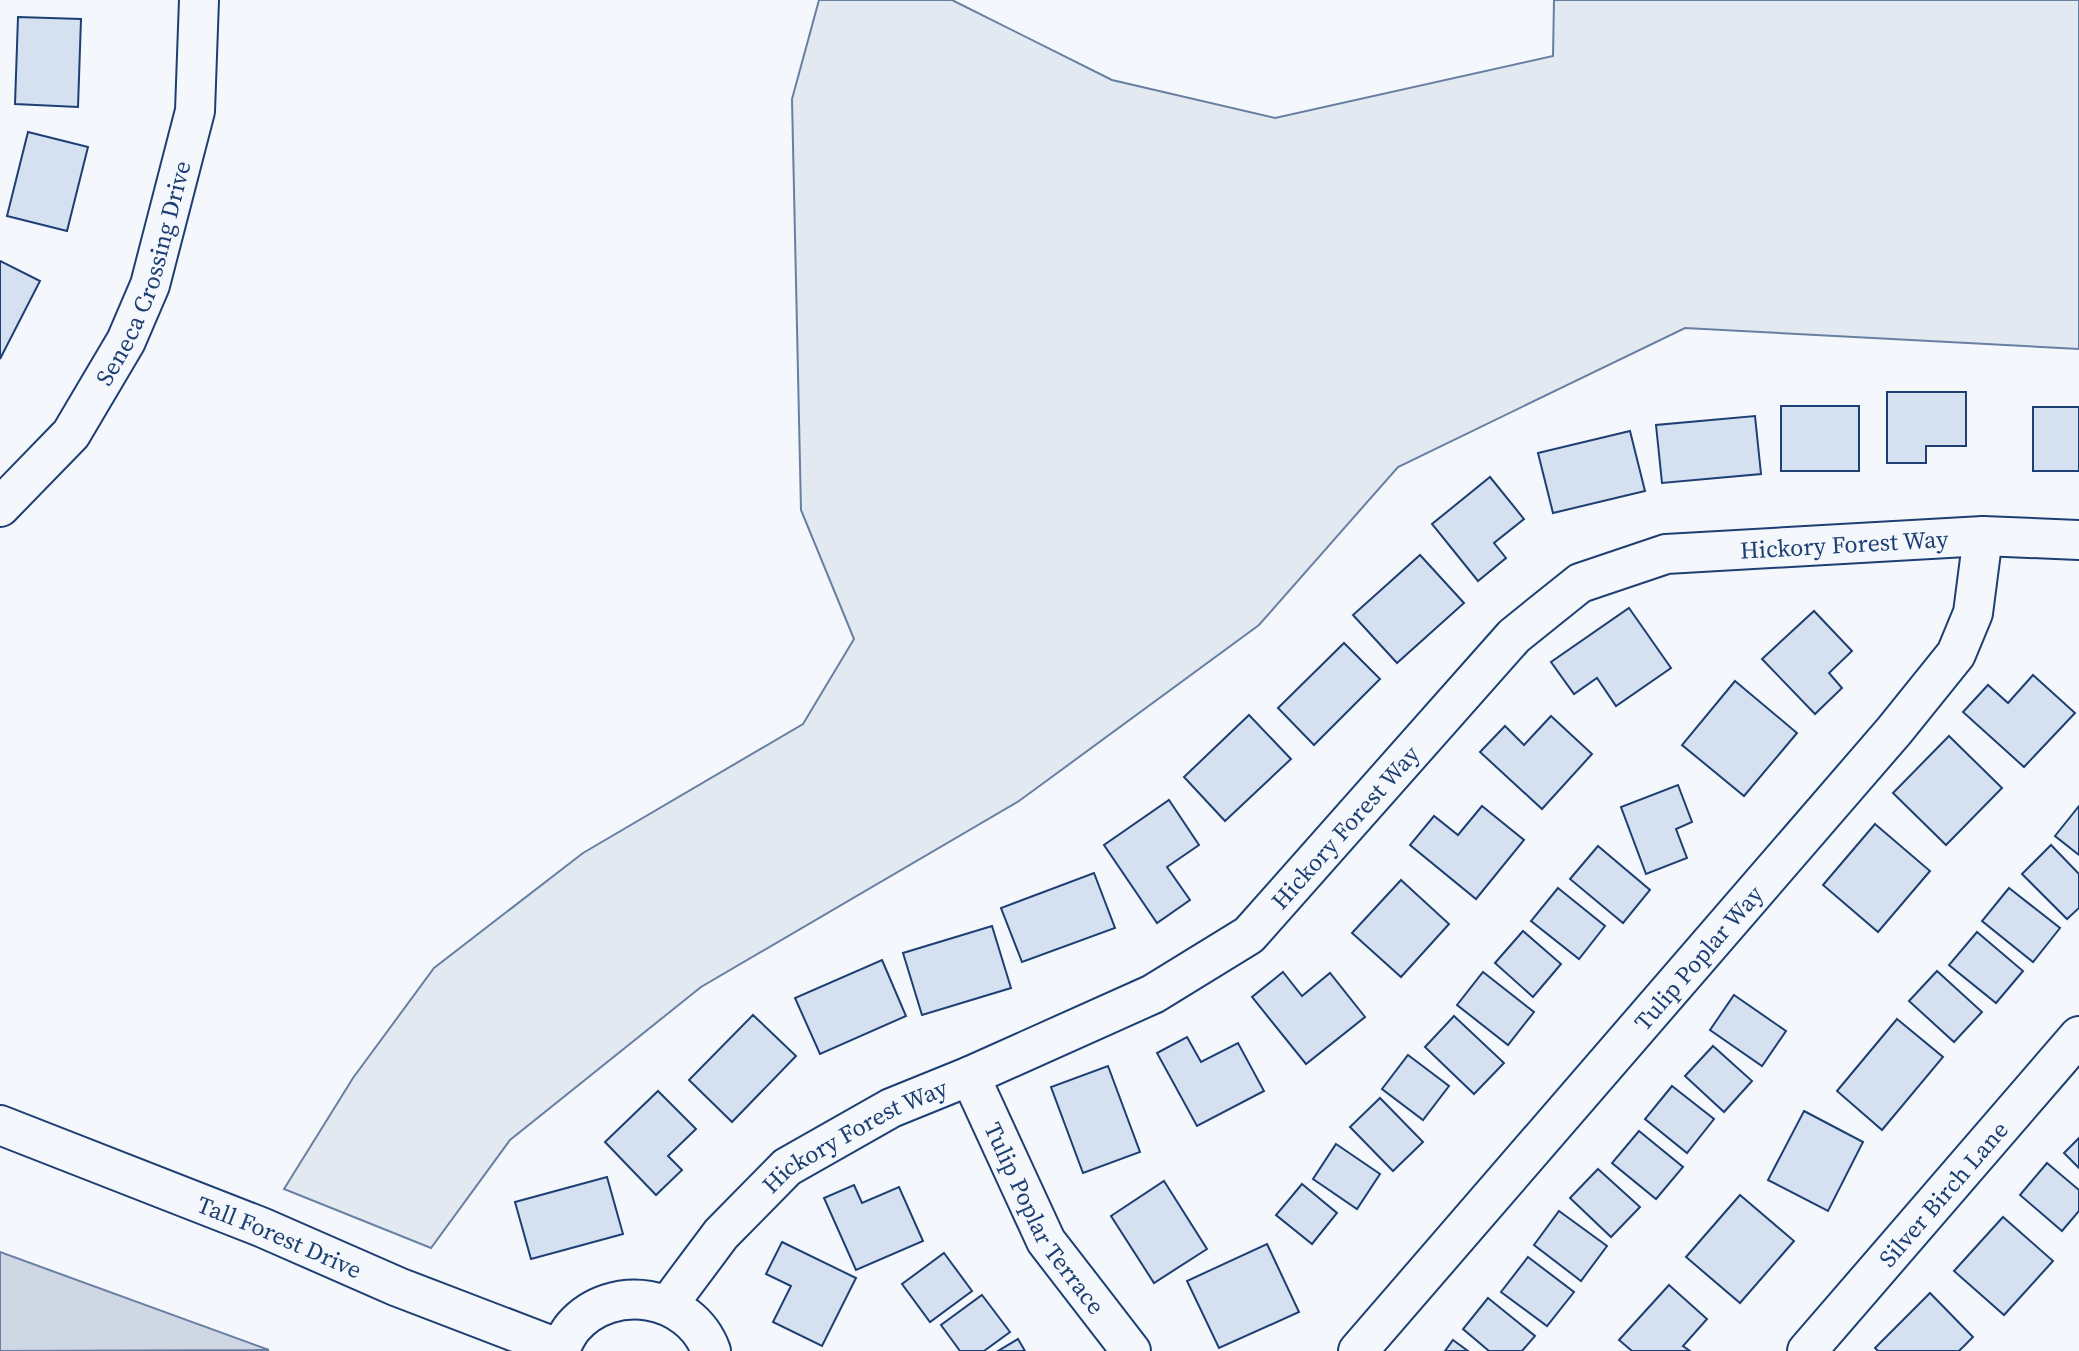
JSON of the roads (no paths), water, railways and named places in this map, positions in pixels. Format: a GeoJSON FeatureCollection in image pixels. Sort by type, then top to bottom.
{"type":"FeatureCollection","features":[{"type":"Feature","properties":{"kind":"street","name":"Seneca Crossing Drive"},"geometry":{"type":"LineString","coordinates":[[0,507],[71,434],[126,341],[150,285],[195,111],[199,0]]}},
{"type":"Feature","properties":{"kind":"street","name":"Hickory Forest Way"},"geometry":{"type":"LineString","coordinates":[[668,1305],[721,1234],[787,1167],[891,1108],[970,1076],[1153,994],[1249,934],[1514,636],[1580,583],[1666,554],[1983,536],[2079,540]]}},
{"type":"Feature","properties":{"kind":"street","name":"Tulip Poplar Way"},"geometry":{"type":"LineString","coordinates":[[1359,1351],[1894,731],[1956,653],[1973,614],[1983,536]]}},
{"type":"Feature","properties":{"kind":"street","name":"Silver Birch Lane"},"geometry":{"type":"LineString","coordinates":[[1807,1351],[2079,1036]]}},
{"type":"Feature","properties":{"kind":"street","name":"Tulip Poplar Terrace"},"geometry":{"type":"LineString","coordinates":[[970,1076],[1046,1241],[1131,1351]]}},
{"type":"Feature","properties":{"kind":"street","name":"Tall Forest Drive"},"geometry":{"type":"LineString","coordinates":[[0,1125],[261,1227],[398,1287],[560,1350]]}},
{"type":"Feature","properties":{"kind":"street"},"geometry":{"type":"LineString","coordinates":[[560,1350],[573,1328],[595,1310],[615,1301],[640,1298],[668,1305],[691,1320],[707,1340],[711,1351]]}}]}
